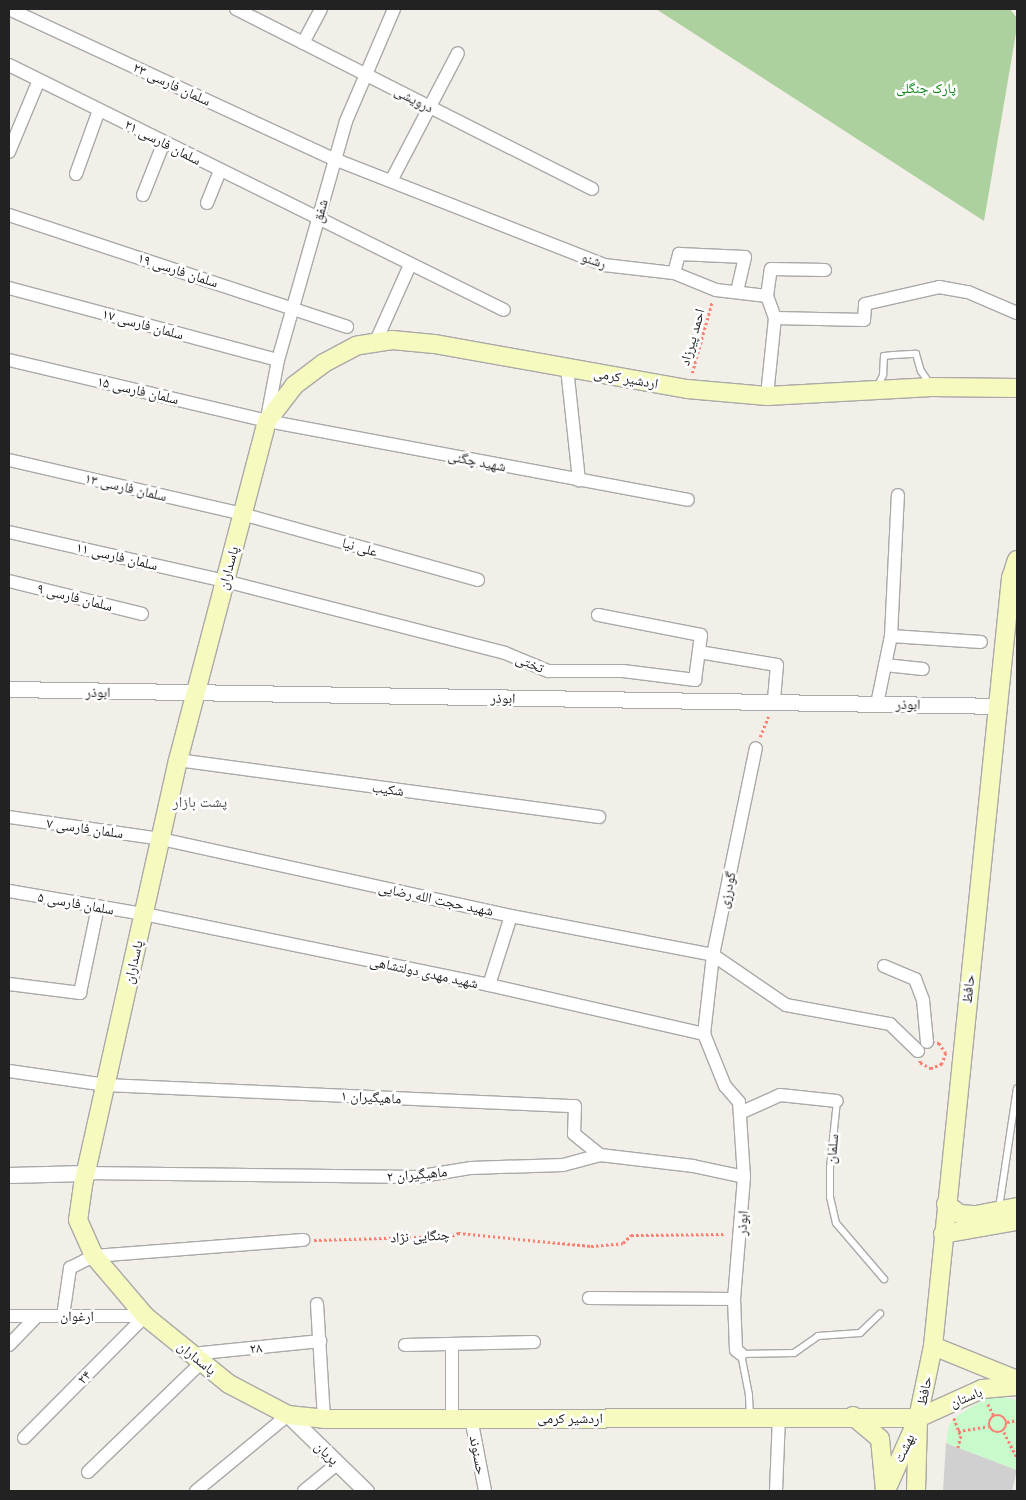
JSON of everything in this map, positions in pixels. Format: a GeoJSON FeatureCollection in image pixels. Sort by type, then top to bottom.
{"type":"FeatureCollection","features":[{"type":"Feature","properties":{"kind":"main road","name":"اردشیر کرمی"},"geometry":{"type":"LineString","coordinates":[[266,421],[294,386],[324,362],[356,346],[376,341],[434,344],[687,389],[767,396],[932,387],[1017,388]]}},
{"type":"Feature","properties":{"kind":"main road","name":"پاسداران"},"geometry":{"type":"LineString","coordinates":[[266,421],[178,760],[85,1172],[78,1220],[94,1256],[145,1316],[228,1384],[288,1415]]}},
{"type":"Feature","properties":{"kind":"main road","name":"حافظ"},"geometry":{"type":"LineString","coordinates":[[918,1418],[932,1346],[942,1234],[998,706],[1012,578],[1017,560]]}},
{"type":"Feature","properties":{"kind":"main road"},"geometry":{"type":"LineString","coordinates":[[946,1204],[960,1214],[976,1215],[1017,1207]]}},
{"type":"Feature","properties":{"kind":"main road"},"geometry":{"type":"LineString","coordinates":[[942,1234],[1017,1221]]}},
{"type":"Feature","properties":{"kind":"main road","name":"باستان"},"geometry":{"type":"LineString","coordinates":[[932,1346],[1017,1380]]}},
{"type":"Feature","properties":{"kind":"main road","name":"باستان"},"geometry":{"type":"LineString","coordinates":[[918,1418],[982,1389],[1017,1386]]}},
{"type":"Feature","properties":{"kind":"main road","name":"اردشیر کرمی"},"geometry":{"type":"LineString","coordinates":[[288,1415],[324,1419],[853,1416],[918,1418]]}},
{"type":"Feature","properties":{"kind":"main road"},"geometry":{"type":"LineString","coordinates":[[853,1416],[880,1439],[886,1491]]}},
{"type":"Feature","properties":{"kind":"main road","name":"بهشت"},"geometry":{"type":"LineString","coordinates":[[886,1491],[918,1418]]}},
{"type":"Feature","properties":{"kind":"main road","name":"بهشت"},"geometry":{"type":"LineString","coordinates":[[916,1491],[918,1418]]}},
{"type":"Feature","properties":{"kind":"street","name":"سلمان فارسی ۲۳"},"geometry":{"type":"LineString","coordinates":[[9,9],[334,159]]}},
{"type":"Feature","properties":{"kind":"street","name":"درویشی"},"geometry":{"type":"LineString","coordinates":[[236,9],[592,189]]}},
{"type":"Feature","properties":{"kind":"street"},"geometry":{"type":"LineString","coordinates":[[302,42],[320,9]]}},
{"type":"Feature","properties":{"kind":"street","name":"شفق"},"geometry":{"type":"LineString","coordinates":[[266,421],[278,360],[334,159],[394,9]]}},
{"type":"Feature","properties":{"kind":"street"},"geometry":{"type":"LineString","coordinates":[[391,181],[428,106],[458,53]]}},
{"type":"Feature","properties":{"kind":"street","name":"سلمان فارسی ۲۱"},"geometry":{"type":"LineString","coordinates":[[9,65],[317,220],[504,310]]}},
{"type":"Feature","properties":{"kind":"street"},"geometry":{"type":"LineString","coordinates":[[9,152],[38,80]]}},
{"type":"Feature","properties":{"kind":"street"},"geometry":{"type":"LineString","coordinates":[[76,174],[99,110]]}},
{"type":"Feature","properties":{"kind":"street"},"geometry":{"type":"LineString","coordinates":[[143,194],[164,142]]}},
{"type":"Feature","properties":{"kind":"street","name":"رشنو"},"geometry":{"type":"LineString","coordinates":[[334,159],[604,265],[674,273],[716,290],[767,296]]}},
{"type":"Feature","properties":{"kind":"street"},"geometry":{"type":"LineString","coordinates":[[207,203],[220,170]]}},
{"type":"Feature","properties":{"kind":"street","name":"سلمان فارسی ۱۹"},"geometry":{"type":"LineString","coordinates":[[9,216],[346,327]]}},
{"type":"Feature","properties":{"kind":"street"},"geometry":{"type":"LineString","coordinates":[[674,273],[679,254],[745,257],[738,292]]}},
{"type":"Feature","properties":{"kind":"street"},"geometry":{"type":"LineString","coordinates":[[376,341],[410,265]]}},
{"type":"Feature","properties":{"kind":"street"},"geometry":{"type":"LineString","coordinates":[[767,396],[775,318],[767,296],[771,269],[825,270]]}},
{"type":"Feature","properties":{"kind":"street"},"geometry":{"type":"LineString","coordinates":[[775,318],[864,320],[865,304],[940,287],[968,292],[1017,312]]}},
{"type":"Feature","properties":{"kind":"street","name":"سلمان فارسی ۱۷"},"geometry":{"type":"LineString","coordinates":[[9,288],[278,360]]}},
{"type":"Feature","properties":{"kind":"street","name":"سلمان فارسی ۱۵"},"geometry":{"type":"LineString","coordinates":[[9,360],[266,421]]}},
{"type":"Feature","properties":{"kind":"street"},"geometry":{"type":"LineString","coordinates":[[567,368],[579,480]]}},
{"type":"Feature","properties":{"kind":"street","name":"شهید چگنی"},"geometry":{"type":"LineString","coordinates":[[266,421],[688,500]]}},
{"type":"Feature","properties":{"kind":"street","name":"سلمان فارسی ۱۳"},"geometry":{"type":"LineString","coordinates":[[9,460],[242,514]]}},
{"type":"Feature","properties":{"kind":"street"},"geometry":{"type":"LineString","coordinates":[[877,704],[891,636],[898,495]]}},
{"type":"Feature","properties":{"kind":"street","name":"علی نیا"},"geometry":{"type":"LineString","coordinates":[[242,514],[478,580]]}},
{"type":"Feature","properties":{"kind":"street","name":"سلمان فارسی ۱۱"},"geometry":{"type":"LineString","coordinates":[[9,532],[225,581]]}},
{"type":"Feature","properties":{"kind":"street","name":"سلمان فارسی ۹"},"geometry":{"type":"LineString","coordinates":[[9,581],[142,614]]}},
{"type":"Feature","properties":{"kind":"street","name":"تختی"},"geometry":{"type":"LineString","coordinates":[[225,581],[505,653],[548,671],[623,671],[695,680],[701,636],[598,615]]}},
{"type":"Feature","properties":{"kind":"street"},"geometry":{"type":"LineString","coordinates":[[891,636],[980,642]]}},
{"type":"Feature","properties":{"kind":"street"},"geometry":{"type":"LineString","coordinates":[[698,652],[777,666],[774,701]]}},
{"type":"Feature","properties":{"kind":"street"},"geometry":{"type":"LineString","coordinates":[[885,665],[922,669]]}},
{"type":"Feature","properties":{"kind":"street","name":"ابوذر"},"geometry":{"type":"LineString","coordinates":[[9,690],[998,706]]}},
{"type":"Feature","properties":{"kind":"street","name":"گودرزی"},"geometry":{"type":"LineString","coordinates":[[704,1034],[713,954],[756,748]]}},
{"type":"Feature","properties":{"kind":"street","name":"شکیب"},"geometry":{"type":"LineString","coordinates":[[178,760],[599,817]]}},
{"type":"Feature","properties":{"kind":"street","name":"سلمان فارسی ۷"},"geometry":{"type":"LineString","coordinates":[[9,817],[161,839]]}},
{"type":"Feature","properties":{"kind":"street","name":"شهید حجت الله رضایی"},"geometry":{"type":"LineString","coordinates":[[161,839],[511,916],[713,954]]}},
{"type":"Feature","properties":{"kind":"street","name":"سلمان فارسی ۵"},"geometry":{"type":"LineString","coordinates":[[9,891],[144,914]]}},
{"type":"Feature","properties":{"kind":"street"},"geometry":{"type":"LineString","coordinates":[[9,984],[80,993],[98,906]]}},
{"type":"Feature","properties":{"kind":"street","name":"شهید مهدی دولتشاهی"},"geometry":{"type":"LineString","coordinates":[[144,914],[489,985],[704,1034]]}},
{"type":"Feature","properties":{"kind":"street"},"geometry":{"type":"LineString","coordinates":[[489,985],[511,916]]}},
{"type":"Feature","properties":{"kind":"street"},"geometry":{"type":"LineString","coordinates":[[713,954],[786,1005],[890,1024],[923,1046],[923,1000],[915,979],[884,966]]}},
{"type":"Feature","properties":{"kind":"street","name":"ابوذر"},"geometry":{"type":"LineString","coordinates":[[704,1034],[725,1086],[739,1102],[744,1177],[741,1234],[734,1298],[736,1350],[741,1354]]}},
{"type":"Feature","properties":{"kind":"street"},"geometry":{"type":"LineString","coordinates":[[9,1071],[106,1084]]}},
{"type":"Feature","properties":{"kind":"street","name":"ماهیگیران ۱"},"geometry":{"type":"LineString","coordinates":[[106,1084],[575,1106],[574,1134],[600,1155]]}},
{"type":"Feature","properties":{"kind":"street","name":"سلمان"},"geometry":{"type":"LineString","coordinates":[[740,1113],[780,1096],[837,1101]]}},
{"type":"Feature","properties":{"kind":"street","name":"ماهیگیران ۲"},"geometry":{"type":"LineString","coordinates":[[85,1172],[416,1177],[471,1168],[563,1165],[600,1155],[693,1166],[744,1177]]}},
{"type":"Feature","properties":{"kind":"street"},"geometry":{"type":"LineString","coordinates":[[9,1175],[85,1172]]}},
{"type":"Feature","properties":{"kind":"street"},"geometry":{"type":"LineString","coordinates":[[63,1316],[70,1268],[94,1256],[303,1240]]}},
{"type":"Feature","properties":{"kind":"street"},"geometry":{"type":"LineString","coordinates":[[589,1298],[734,1298]]}},
{"type":"Feature","properties":{"kind":"street"},"geometry":{"type":"LineString","coordinates":[[318,1304],[324,1419]]}},
{"type":"Feature","properties":{"kind":"street","name":"ارغوان"},"geometry":{"type":"LineString","coordinates":[[9,1316],[145,1316]]}},
{"type":"Feature","properties":{"kind":"street"},"geometry":{"type":"LineString","coordinates":[[9,1345],[36,1316]]}},
{"type":"Feature","properties":{"kind":"street","name":"۲۴"},"geometry":{"type":"LineString","coordinates":[[24,1438],[145,1316]]}},
{"type":"Feature","properties":{"kind":"street","name":"۲۸"},"geometry":{"type":"LineString","coordinates":[[197,1358],[320,1341]]}},
{"type":"Feature","properties":{"kind":"street"},"geometry":{"type":"LineString","coordinates":[[405,1345],[534,1342]]}},
{"type":"Feature","properties":{"kind":"street"},"geometry":{"type":"LineString","coordinates":[[452,1344],[452,1418]]}},
{"type":"Feature","properties":{"kind":"street"},"geometry":{"type":"LineString","coordinates":[[88,1472],[197,1358]]}},
{"type":"Feature","properties":{"kind":"street"},"geometry":{"type":"LineString","coordinates":[[196,1491],[288,1415]]}},
{"type":"Feature","properties":{"kind":"street","name":"پریان"},"geometry":{"type":"LineString","coordinates":[[288,1415],[366,1491]]}},
{"type":"Feature","properties":{"kind":"street"},"geometry":{"type":"LineString","coordinates":[[776,1491],[779,1417]]}},
{"type":"Feature","properties":{"kind":"street","name":"حسنوند"},"geometry":{"type":"LineString","coordinates":[[471,1418],[485,1491]]}},
{"type":"Feature","properties":{"kind":"street"},"geometry":{"type":"LineString","coordinates":[[304,1491],[338,1463]]}},
{"type":"Feature","properties":{"kind":"lane"},"geometry":{"type":"LineString","coordinates":[[875,391],[883,375],[884,356],[894,355],[916,354],[921,372],[932,387]]}},
{"type":"Feature","properties":{"kind":"lane"},"geometry":{"type":"LineString","coordinates":[[998,1211],[1017,1088]]}},
{"type":"Feature","properties":{"kind":"lane","name":"سلمان"},"geometry":{"type":"LineString","coordinates":[[837,1101],[830,1168],[830,1197],[836,1223],[884,1280]]}},
{"type":"Feature","properties":{"kind":"lane"},"geometry":{"type":"LineString","coordinates":[[741,1354],[794,1353],[818,1336],[860,1333],[880,1314]]}},
{"type":"Feature","properties":{"kind":"lane","name":"ابوذر"},"geometry":{"type":"LineString","coordinates":[[741,1354],[749,1395],[750,1417]]}},
{"type":"Feature","properties":{"kind":"path","name":"احمد پیرزاد"},"geometry":{"type":"LineString","coordinates":[[687,389],[716,290]]}},
{"type":"Feature","properties":{"kind":"path"},"geometry":{"type":"LineString","coordinates":[[756,748],[774,701]]}},
{"type":"Feature","properties":{"kind":"path","name":"چنگایی نژاد"},"geometry":{"type":"LineString","coordinates":[[303,1240],[452,1236],[458,1233],[591,1246],[624,1242],[631,1235],[741,1234]]}},
{"type":"Feature","properties":{"kind":"path"},"geometry":{"type":"LineString","coordinates":[[991,1399],[986,1400],[994,1416]]}},
{"type":"Feature","properties":{"kind":"path"},"geometry":{"type":"LineString","coordinates":[[958,1448],[958,1431],[953,1419],[959,1414]]}},
{"type":"Feature","properties":{"kind":"path"},"geometry":{"type":"LineString","coordinates":[[994,1416],[1002,1416],[1007,1422]]}},
{"type":"Feature","properties":{"kind":"path"},"geometry":{"type":"LineString","coordinates":[[989,1426],[994,1416]]}},
{"type":"Feature","properties":{"kind":"path"},"geometry":{"type":"LineString","coordinates":[[1007,1422],[1017,1420]]}},
{"type":"Feature","properties":{"kind":"path"},"geometry":{"type":"LineString","coordinates":[[1007,1422],[1004,1432],[1017,1457]]}},
{"type":"Feature","properties":{"kind":"path"},"geometry":{"type":"LineString","coordinates":[[958,1431],[989,1426]]}},
{"type":"Feature","properties":{"kind":"path"},"geometry":{"type":"LineString","coordinates":[[989,1426],[994,1433],[1004,1432]]}},
{"type":"Feature","properties":{"kind":"shaded area"},"geometry":{"type":"Polygon","coordinates":[[[946,1443],[1017,1470],[1012,1491],[943,1491],[946,1443]]]}},
{"type":"Feature","properties":{"kind":"green space","name":"پارک جنگلی"},"geometry":{"type":"Polygon","coordinates":[[[656,9],[1010,9],[1017,18],[1017,27],[984,221],[656,9]]]}},
{"type":"Feature","properties":{"kind":"green space"},"geometry":{"type":"Polygon","coordinates":[[[1001,1397],[1017,1400],[1017,1470],[946,1443],[949,1425],[957,1416],[985,1399],[1001,1397]]]}},
{"type":"Feature","properties":{"kind":"district","name":"پشت بازار"},"geometry":{"type":"Point","coordinates":[200,802]}}]}
